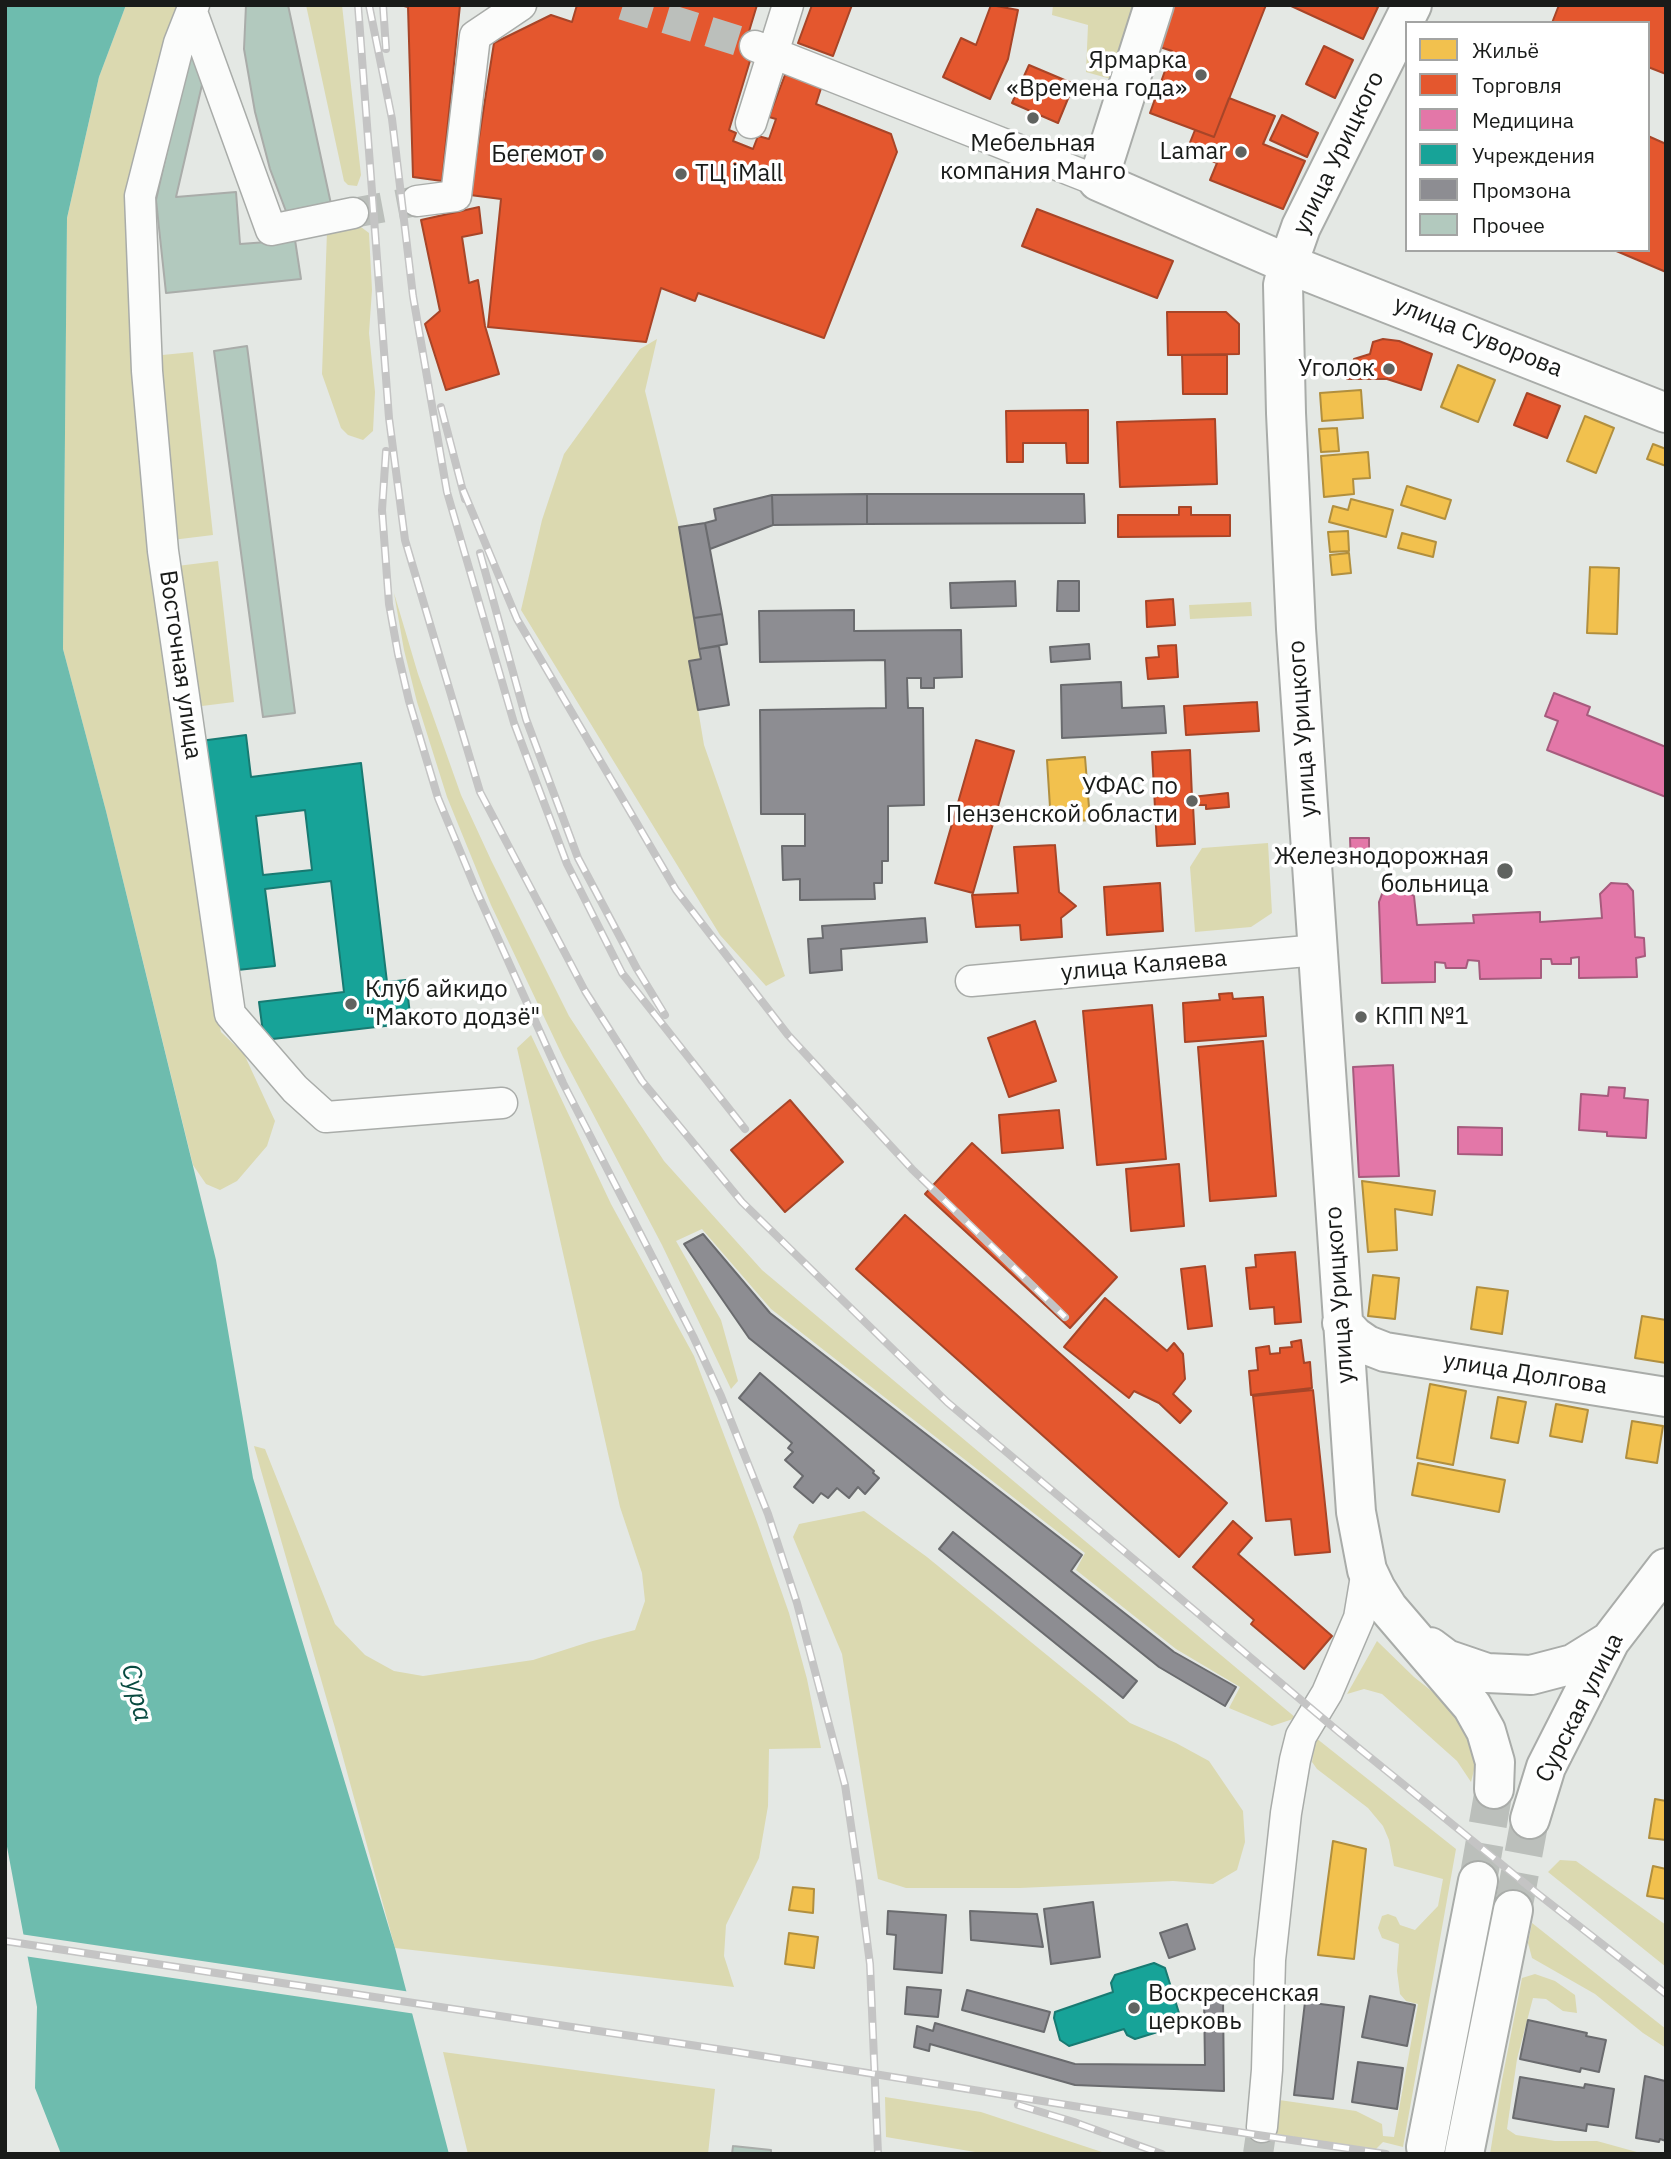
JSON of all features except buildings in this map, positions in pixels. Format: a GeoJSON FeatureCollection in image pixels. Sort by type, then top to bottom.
{"type":"FeatureCollection","features":[{"type":"Feature","properties":{"kind":"main road"},"geometry":{"type":"LineString","coordinates":[[1098,181],[1154,5]]}},
{"type":"Feature","properties":{"kind":"main road","name":"улица Урицкого"},"geometry":{"type":"LineString","coordinates":[[1411,1633],[1388,1608],[1367,1570],[1356,1512],[1296,629],[1283,285],[1301,227],[1412,5]]}},
{"type":"Feature","properties":{"kind":"main road","name":"улица Суворова"},"geometry":{"type":"LineString","coordinates":[[1098,181],[1289,264],[1666,413]]}},
{"type":"Feature","properties":{"kind":"main road","name":"улица Долгова"},"geometry":{"type":"LineString","coordinates":[[1342,1323],[1367,1345],[1385,1352],[1666,1397]]}},
{"type":"Feature","properties":{"kind":"main road"},"geometry":{"type":"LineString","coordinates":[[1347,1388],[1350,1374],[1359,1363],[1371,1355],[1385,1352]]}},
{"type":"Feature","properties":{"kind":"main road","name":"Сурская улица"},"geometry":{"type":"LineString","coordinates":[[1530,1819],[1546,1767],[1610,1641],[1666,1568]]}},
{"type":"Feature","properties":{"kind":"main road"},"geometry":{"type":"LineString","coordinates":[[1411,1633],[1446,1659],[1487,1673],[1531,1675],[1573,1664],[1610,1641]]}},
{"type":"Feature","properties":{"kind":"main road","name":"Сурская улица"},"geometry":{"type":"LineString","coordinates":[[1411,1633],[1472,1706],[1486,1731],[1495,1762],[1494,1789]]}},
{"type":"Feature","properties":{"kind":"main road"},"geometry":{"type":"LineString","coordinates":[[1426,2147],[1478,1881]]}},
{"type":"Feature","properties":{"kind":"main road"},"geometry":{"type":"LineString","coordinates":[[1464,2154],[1513,1910]]}},
{"type":"Feature","properties":{"kind":"street"},"geometry":{"type":"LineString","coordinates":[[417,201],[456,196],[475,36],[521,5]]}},
{"type":"Feature","properties":{"kind":"street"},"geometry":{"type":"LineString","coordinates":[[751,123],[764,50],[788,5]]}},
{"type":"Feature","properties":{"kind":"street"},"geometry":{"type":"LineString","coordinates":[[193,8],[271,230],[353,213]]}},
{"type":"Feature","properties":{"kind":"street","name":"Восточная улица"},"geometry":{"type":"LineString","coordinates":[[193,8],[179,43],[140,196],[147,370],[163,551],[230,1014],[295,1089],[326,1117],[502,1103]]}},
{"type":"Feature","properties":{"kind":"street"},"geometry":{"type":"LineString","coordinates":[[764,50],[1098,181]]}},
{"type":"Feature","properties":{"kind":"street","name":"улица Каляева"},"geometry":{"type":"LineString","coordinates":[[971,981],[1318,950]]}},
{"type":"Feature","properties":{"kind":"street"},"geometry":{"type":"LineString","coordinates":[[1262,2127],[1267,2070],[1270,1960],[1286,1813],[1301,1736],[1327,1693],[1359,1618],[1367,1570]]}},
{"type":"Feature","properties":{"kind":"shaded area"},"geometry":{"type":"Polygon","coordinates":[[[126,5],[184,5],[127,207],[131,348],[145,504],[188,800],[211,987],[221,1032],[244,1054],[275,1121],[267,1146],[237,1181],[220,1190],[206,1184],[193,1165],[106,811],[63,649],[67,218],[99,77],[126,5]]]}},
{"type":"Feature","properties":{"kind":"shaded area"},"geometry":{"type":"Polygon","coordinates":[[[306,5],[342,5],[361,175],[357,186],[348,185],[344,181],[306,5]]]}},
{"type":"Feature","properties":{"kind":"shaded area"},"geometry":{"type":"Polygon","coordinates":[[[1053,5],[1143,5],[1118,81],[1086,72],[1088,25],[1052,15],[1053,5]]]}},
{"type":"Feature","properties":{"kind":"shaded area"},"geometry":{"type":"Polygon","coordinates":[[[351,224],[369,233],[372,290],[369,333],[375,392],[373,431],[363,440],[348,435],[341,428],[322,374],[327,231],[351,224]]]}},
{"type":"Feature","properties":{"kind":"shaded area"},"geometry":{"type":"Polygon","coordinates":[[[657,339],[645,391],[679,527],[701,659],[690,661],[704,745],[785,976],[766,986],[720,935],[521,610],[542,520],[564,454],[640,349],[657,339]]]}},
{"type":"Feature","properties":{"kind":"shaded area"},"geometry":{"type":"Polygon","coordinates":[[[193,352],[213,535],[172,540],[152,356],[193,352]]]}},
{"type":"Feature","properties":{"kind":"shaded area"},"geometry":{"type":"Polygon","coordinates":[[[218,561],[234,702],[194,707],[177,566],[218,561]]]}},
{"type":"Feature","properties":{"kind":"shaded area"},"geometry":{"type":"Polygon","coordinates":[[[394,593],[418,674],[461,795],[491,860],[569,1016],[664,1161],[762,1270],[1296,1718],[1272,1726],[1229,1708],[1240,1687],[1176,1649],[1076,1570],[1085,1553],[771,1309],[702,1229],[676,1241],[721,1320],[738,1381],[731,1389],[662,1245],[563,1057],[491,905],[447,797],[417,702],[394,593]]]}},
{"type":"Feature","properties":{"kind":"shaded area"},"geometry":{"type":"Polygon","coordinates":[[[1251,602],[1252,616],[1190,619],[1189,605],[1251,602]]]}},
{"type":"Feature","properties":{"kind":"shaded area"},"geometry":{"type":"Polygon","coordinates":[[[1268,843],[1272,913],[1251,927],[1195,932],[1190,867],[1202,848],[1268,843]]]}},
{"type":"Feature","properties":{"kind":"shaded area"},"geometry":{"type":"Polygon","coordinates":[[[531,1035],[611,1204],[694,1356],[789,1613],[807,1679],[821,1748],[769,1749],[768,1806],[759,1858],[726,1925],[724,1956],[734,1987],[395,1948],[254,1446],[265,1449],[335,1624],[365,1655],[394,1671],[423,1676],[533,1660],[635,1630],[645,1601],[642,1573],[620,1507],[517,1048],[531,1035]]]}},
{"type":"Feature","properties":{"kind":"shaded area"},"geometry":{"type":"Polygon","coordinates":[[[864,1511],[927,1557],[1130,1723],[1209,1761],[1243,1811],[1245,1842],[1237,1870],[1213,1884],[1173,1881],[1020,1888],[906,1888],[878,1879],[842,1654],[793,1537],[799,1524],[864,1511]]]}},
{"type":"Feature","properties":{"kind":"shaded area"},"geometry":{"type":"Polygon","coordinates":[[[1377,1641],[1414,1677],[1453,1708],[1463,1722],[1476,1762],[1471,1782],[1457,1761],[1382,1694],[1364,1689],[1347,1694],[1377,1641]]]}},
{"type":"Feature","properties":{"kind":"shaded area"},"geometry":{"type":"Polygon","coordinates":[[[1316,1738],[1456,1849],[1403,2147],[1383,2142],[1375,2150],[1276,2134],[1279,2100],[1356,2111],[1382,2124],[1383,2136],[1394,2137],[1418,2004],[1406,2001],[1400,1994],[1397,1971],[1399,1944],[1382,1938],[1378,1928],[1382,1916],[1388,1914],[1396,1917],[1400,1925],[1415,1930],[1438,1906],[1443,1879],[1394,1866],[1383,1826],[1368,1808],[1317,1769],[1312,1762],[1316,1738]]]}},
{"type":"Feature","properties":{"kind":"shaded area"},"geometry":{"type":"Polygon","coordinates":[[[1560,1860],[1576,1861],[1666,1925],[1666,1967],[1548,1872],[1560,1860]]]}},
{"type":"Feature","properties":{"kind":"shaded area"},"geometry":{"type":"Polygon","coordinates":[[[1532,1923],[1666,2029],[1666,2048],[1595,1994],[1532,1958],[1528,1943],[1532,1923]]]}},
{"type":"Feature","properties":{"kind":"shaded area"},"geometry":{"type":"Polygon","coordinates":[[[1535,1974],[1555,1981],[1575,1995],[1577,2013],[1563,2011],[1546,1999],[1533,1998],[1517,2059],[1507,2129],[1516,2135],[1555,2141],[1597,2141],[1644,2154],[1490,2154],[1522,1978],[1535,1974]]]}},
{"type":"Feature","properties":{"kind":"shaded area"},"geometry":{"type":"Polygon","coordinates":[[[443,2052],[715,2089],[708,2154],[468,2154],[443,2052]]]}},
{"type":"Feature","properties":{"kind":"shaded area"},"geometry":{"type":"Polygon","coordinates":[[[885,2097],[981,2112],[1108,2154],[987,2154],[886,2137],[885,2097]]]}},
{"type":"Feature","properties":{"kind":"water","name":"Сура"},"geometry":{"type":"Polygon","coordinates":[[[5,5],[126,5],[99,77],[67,218],[63,649],[106,811],[216,1260],[253,1478],[395,1948],[449,2154],[61,2154],[35,2088],[37,2007],[5,1836],[5,5]]]}},
{"type":"Feature","properties":{"kind":"pier"},"geometry":{"type":"Polygon","coordinates":[[[20,1934],[411,1992],[416,2014],[24,1956],[20,1934]]]}},
{"type":"Feature","properties":{"kind":"tunnel"},"geometry":{"type":"LineString","coordinates":[[623,5],[755,46]]}},
{"type":"Feature","properties":{"kind":"tunnel"},"geometry":{"type":"LineString","coordinates":[[353,213],[417,201]]}},
{"type":"Feature","properties":{"kind":"tunnel"},"geometry":{"type":"LineString","coordinates":[[1478,1881],[1494,1789]]}},
{"type":"Feature","properties":{"kind":"tunnel"},"geometry":{"type":"LineString","coordinates":[[1513,1910],[1530,1819]]}},
{"type":"Feature","properties":{"kind":"tunnel"},"geometry":{"type":"LineString","coordinates":[[1258,2154],[1262,2127]]}},
{"type":"Feature","properties":{"kind":"railway"},"geometry":{"type":"LineString","coordinates":[[358,5],[389,418],[405,540],[480,792],[585,991],[642,1081],[742,1202],[947,1402],[1339,1732],[1666,1994]]}},
{"type":"Feature","properties":{"kind":"railway"},"geometry":{"type":"LineString","coordinates":[[369,5],[392,119],[413,296],[447,492],[514,723],[567,864],[622,973],[745,1129]]}},
{"type":"Feature","properties":{"kind":"railway"},"geometry":{"type":"LineString","coordinates":[[383,5],[386,49]]}},
{"type":"Feature","properties":{"kind":"railway"},"geometry":{"type":"LineString","coordinates":[[441,407],[465,499]]}},
{"type":"Feature","properties":{"kind":"railway"},"geometry":{"type":"LineString","coordinates":[[386,451],[382,510],[389,604],[409,701],[438,798],[563,1083],[721,1396],[768,1514],[797,1603],[845,1785],[859,1879],[870,1964],[878,2154]]}},
{"type":"Feature","properties":{"kind":"railway"},"geometry":{"type":"LineString","coordinates":[[463,490],[517,619],[676,890],[788,1035],[912,1169],[1065,1317]]}},
{"type":"Feature","properties":{"kind":"railway"},"geometry":{"type":"LineString","coordinates":[[480,553],[526,719],[578,858],[637,969],[665,1015]]}},
{"type":"Feature","properties":{"kind":"railway"},"geometry":{"type":"LineString","coordinates":[[5,1941],[1386,2154]]}},
{"type":"Feature","properties":{"kind":"railway"},"geometry":{"type":"LineString","coordinates":[[1018,2105],[1162,2154]]}},
{"type":"Feature","properties":{"kind":"place","name":"Ярмарка «Времена года»"},"geometry":{"type":"Point","coordinates":[1201,75]}},
{"type":"Feature","properties":{"kind":"place","name":"Мебельная компания Манго"},"geometry":{"type":"Point","coordinates":[1033,118]}},
{"type":"Feature","properties":{"kind":"place","name":"Lamar"},"geometry":{"type":"Point","coordinates":[1241,152]}},
{"type":"Feature","properties":{"kind":"place","name":"Бегемот"},"geometry":{"type":"Point","coordinates":[598,155]}},
{"type":"Feature","properties":{"kind":"place","name":"ТЦ iMall"},"geometry":{"type":"Point","coordinates":[681,174]}},
{"type":"Feature","properties":{"kind":"place","name":"Уголок"},"geometry":{"type":"Point","coordinates":[1389,369]}},
{"type":"Feature","properties":{"kind":"place","name":"УФАС по Пензенской области"},"geometry":{"type":"Point","coordinates":[1192,801]}},
{"type":"Feature","properties":{"kind":"place","name":"Железнодорожная больница"},"geometry":{"type":"Point","coordinates":[1505,871]}},
{"type":"Feature","properties":{"kind":"place","name":"Клуб айкидо \"Макото додзё\""},"geometry":{"type":"Point","coordinates":[351,1004]}},
{"type":"Feature","properties":{"kind":"place","name":"КПП №1"},"geometry":{"type":"Point","coordinates":[1361,1017]}},
{"type":"Feature","properties":{"kind":"place","name":"Воскресенская церковь"},"geometry":{"type":"Point","coordinates":[1134,2008]}}]}
